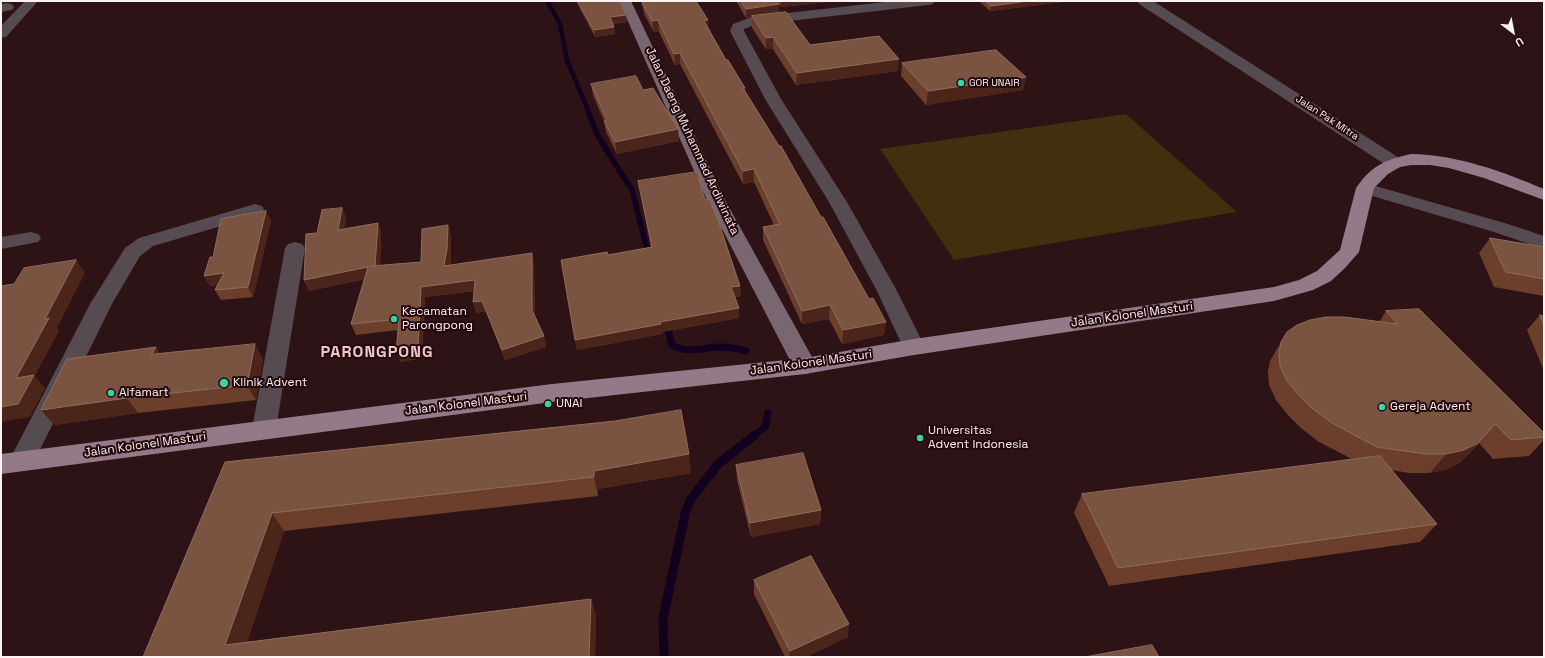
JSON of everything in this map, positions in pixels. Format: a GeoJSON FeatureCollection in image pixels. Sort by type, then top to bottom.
{"type":"FeatureCollection","features":[{"type":"Feature","properties":{"kind":"main road","name":"Jalan Daeng Muhammad Ardiwinata"},"geometry":{"type":"LineString","coordinates":[[626,1],[716,200],[805,366]]}},
{"type":"Feature","properties":{"kind":"main road","name":"Jalan Kolonel Masturi"},"geometry":{"type":"LineString","coordinates":[[12,462],[560,392],[805,366],[914,347],[1274,294],[1306,285],[1324,276],[1338,264],[1349,252],[1365,188],[1387,166],[1407,160],[1429,160],[1454,164],[1504,179],[1544,195]]}},
{"type":"Feature","properties":{"kind":"street"},"geometry":{"type":"LineString","coordinates":[[1,34],[32,1]]}},
{"type":"Feature","properties":{"kind":"street"},"geometry":{"type":"LineString","coordinates":[[914,347],[887,291],[838,202],[773,99],[737,31],[738,26],[752,21],[928,1]]}},
{"type":"Feature","properties":{"kind":"street","name":"Jalan Pak Mitra"},"geometry":{"type":"LineString","coordinates":[[1144,1],[1395,163]]}},
{"type":"Feature","properties":{"kind":"street"},"geometry":{"type":"LineString","coordinates":[[1365,188],[1501,228],[1544,244]]}},
{"type":"Feature","properties":{"kind":"street"},"geometry":{"type":"LineString","coordinates":[[12,462],[132,252],[146,242],[255,210]]}},
{"type":"Feature","properties":{"kind":"street"},"geometry":{"type":"LineString","coordinates":[[1,243],[32,238]]}},
{"type":"Feature","properties":{"kind":"street"},"geometry":{"type":"LineString","coordinates":[[264,429],[295,248]]}},
{"type":"Feature","properties":{"kind":"shaded area"},"geometry":{"type":"Polygon","coordinates":[[[1126,114],[1237,212],[954,260],[880,149],[1126,114]]]}},
{"type":"Feature","properties":{"kind":"building"},"geometry":{"type":"Polygon","coordinates":[[[578,1],[620,1],[626,15],[610,17],[614,27],[594,30],[578,1]]]}},
{"type":"Feature","properties":{"kind":"building"},"geometry":{"type":"Polygon","coordinates":[[[657,1],[696,1],[708,20],[704,21],[726,60],[728,60],[745,88],[743,88],[779,146],[781,146],[869,299],[873,298],[886,322],[843,330],[830,305],[802,311],[763,227],[780,224],[754,169],[743,171],[680,53],[674,54],[658,20],[652,21],[642,3],[657,1]]]}},
{"type":"Feature","properties":{"kind":"building"},"geometry":{"type":"Polygon","coordinates":[[[741,1],[776,1],[779,4],[746,9],[741,1]]]}},
{"type":"Feature","properties":{"kind":"building"},"geometry":{"type":"Polygon","coordinates":[[[986,1],[1028,1],[991,6],[986,1]]]}},
{"type":"Feature","properties":{"kind":"building"},"geometry":{"type":"Polygon","coordinates":[[[786,12],[810,45],[879,36],[899,59],[797,73],[773,37],[766,38],[752,16],[786,12]]]}},
{"type":"Feature","properties":{"kind":"building"},"geometry":{"type":"Polygon","coordinates":[[[996,50],[1026,77],[928,91],[902,63],[996,50]]]}},
{"type":"Feature","properties":{"kind":"building"},"geometry":{"type":"Polygon","coordinates":[[[636,76],[643,90],[653,88],[678,129],[615,142],[604,121],[607,120],[591,84],[636,76]]]}},
{"type":"Feature","properties":{"kind":"building"},"geometry":{"type":"Polygon","coordinates":[[[697,172],[705,200],[709,199],[718,220],[740,286],[731,287],[739,308],[660,322],[661,324],[575,340],[561,260],[607,252],[608,255],[652,247],[638,181],[697,172]]]}},
{"type":"Feature","properties":{"kind":"building"},"geometry":{"type":"Polygon","coordinates":[[[342,208],[338,230],[378,223],[375,266],[421,262],[422,229],[448,225],[447,249],[444,266],[532,253],[532,310],[544,336],[502,350],[482,301],[473,302],[475,280],[421,287],[418,348],[396,352],[399,319],[351,324],[368,267],[304,280],[306,234],[317,233],[322,210],[342,208]]]}},
{"type":"Feature","properties":{"kind":"building"},"geometry":{"type":"Polygon","coordinates":[[[266,211],[248,287],[215,290],[224,273],[204,276],[210,257],[213,257],[221,219],[266,211]]]}},
{"type":"Feature","properties":{"kind":"building"},"geometry":{"type":"Polygon","coordinates":[[[1490,238],[1544,247],[1544,279],[1506,272],[1490,238]]]}},
{"type":"Feature","properties":{"kind":"building"},"geometry":{"type":"Polygon","coordinates":[[[76,260],[45,319],[49,318],[16,378],[34,375],[18,404],[1,407],[1,286],[14,284],[24,268],[76,260]]]}},
{"type":"Feature","properties":{"kind":"building","name":"Gereja Advent"},"geometry":{"type":"Polygon","coordinates":[[[1419,309],[1544,433],[1544,437],[1511,440],[1495,424],[1478,443],[1464,450],[1446,454],[1425,454],[1377,447],[1332,423],[1313,409],[1287,381],[1280,366],[1279,354],[1281,342],[1287,332],[1297,325],[1310,320],[1326,317],[1344,317],[1398,324],[1386,311],[1419,309]]]}},
{"type":"Feature","properties":{"kind":"building"},"geometry":{"type":"Polygon","coordinates":[[[1540,315],[1544,316],[1544,325],[1540,315]]]}},
{"type":"Feature","properties":{"kind":"building"},"geometry":{"type":"Polygon","coordinates":[[[255,344],[247,385],[127,398],[41,410],[67,359],[156,347],[152,354],[255,344]]]}},
{"type":"Feature","properties":{"kind":"building"},"geometry":{"type":"Polygon","coordinates":[[[681,410],[689,454],[594,471],[594,477],[272,513],[225,645],[591,599],[589,657],[143,657],[225,462],[615,421],[681,410]]]}},
{"type":"Feature","properties":{"kind":"building"},"geometry":{"type":"Polygon","coordinates":[[[803,453],[821,510],[750,523],[736,465],[803,453]]]}},
{"type":"Feature","properties":{"kind":"building"},"geometry":{"type":"Polygon","coordinates":[[[1380,456],[1437,524],[1118,568],[1082,494],[1380,456]]]}},
{"type":"Feature","properties":{"kind":"building"},"geometry":{"type":"Polygon","coordinates":[[[811,556],[849,624],[790,651],[754,580],[811,556]]]}},
{"type":"Feature","properties":{"kind":"building"},"geometry":{"type":"Polygon","coordinates":[[[1152,645],[1159,657],[1085,657],[1152,645]]]}},
{"type":"Feature","properties":{"kind":"waterway"},"geometry":{"type":"LineString","coordinates":[[547,1],[560,24],[567,60],[590,115]]}},
{"type":"Feature","properties":{"kind":"waterway"},"geometry":{"type":"LineString","coordinates":[[589,114],[599,138],[632,190],[649,256]]}},
{"type":"Feature","properties":{"kind":"waterway"},"geometry":{"type":"LineString","coordinates":[[666,322],[672,345],[678,348],[695,350],[725,347],[746,351]]}},
{"type":"Feature","properties":{"kind":"waterway"},"geometry":{"type":"LineString","coordinates":[[753,436],[765,427],[768,413]]}},
{"type":"Feature","properties":{"kind":"waterway"},"geometry":{"type":"LineString","coordinates":[[664,657],[663,618],[686,510],[691,499],[718,464],[755,435]]}},
{"type":"Feature","properties":{"kind":"place","name":"GOR UNAIR"},"geometry":{"type":"Point","coordinates":[961,83]}},
{"type":"Feature","properties":{"kind":"place","name":"Kecamatan Parongpong"},"geometry":{"type":"Point","coordinates":[394,319]}},
{"type":"Feature","properties":{"kind":"place","name":"Klinik Advent"},"geometry":{"type":"Point","coordinates":[224,383]}},
{"type":"Feature","properties":{"kind":"place","name":"Alfamart"},"geometry":{"type":"Point","coordinates":[111,393]}},
{"type":"Feature","properties":{"kind":"place","name":"UNAI"},"geometry":{"type":"Point","coordinates":[548,404]}},
{"type":"Feature","properties":{"kind":"place","name":"Gereja Advent"},"geometry":{"type":"Point","coordinates":[1382,407]}},
{"type":"Feature","properties":{"kind":"place","name":"Universitas Advent Indonesia"},"geometry":{"type":"Point","coordinates":[920,438]}},
{"type":"Feature","properties":{"kind":"district","name":"PARONGPONG"},"geometry":{"type":"Point","coordinates":[377,353]}}]}
